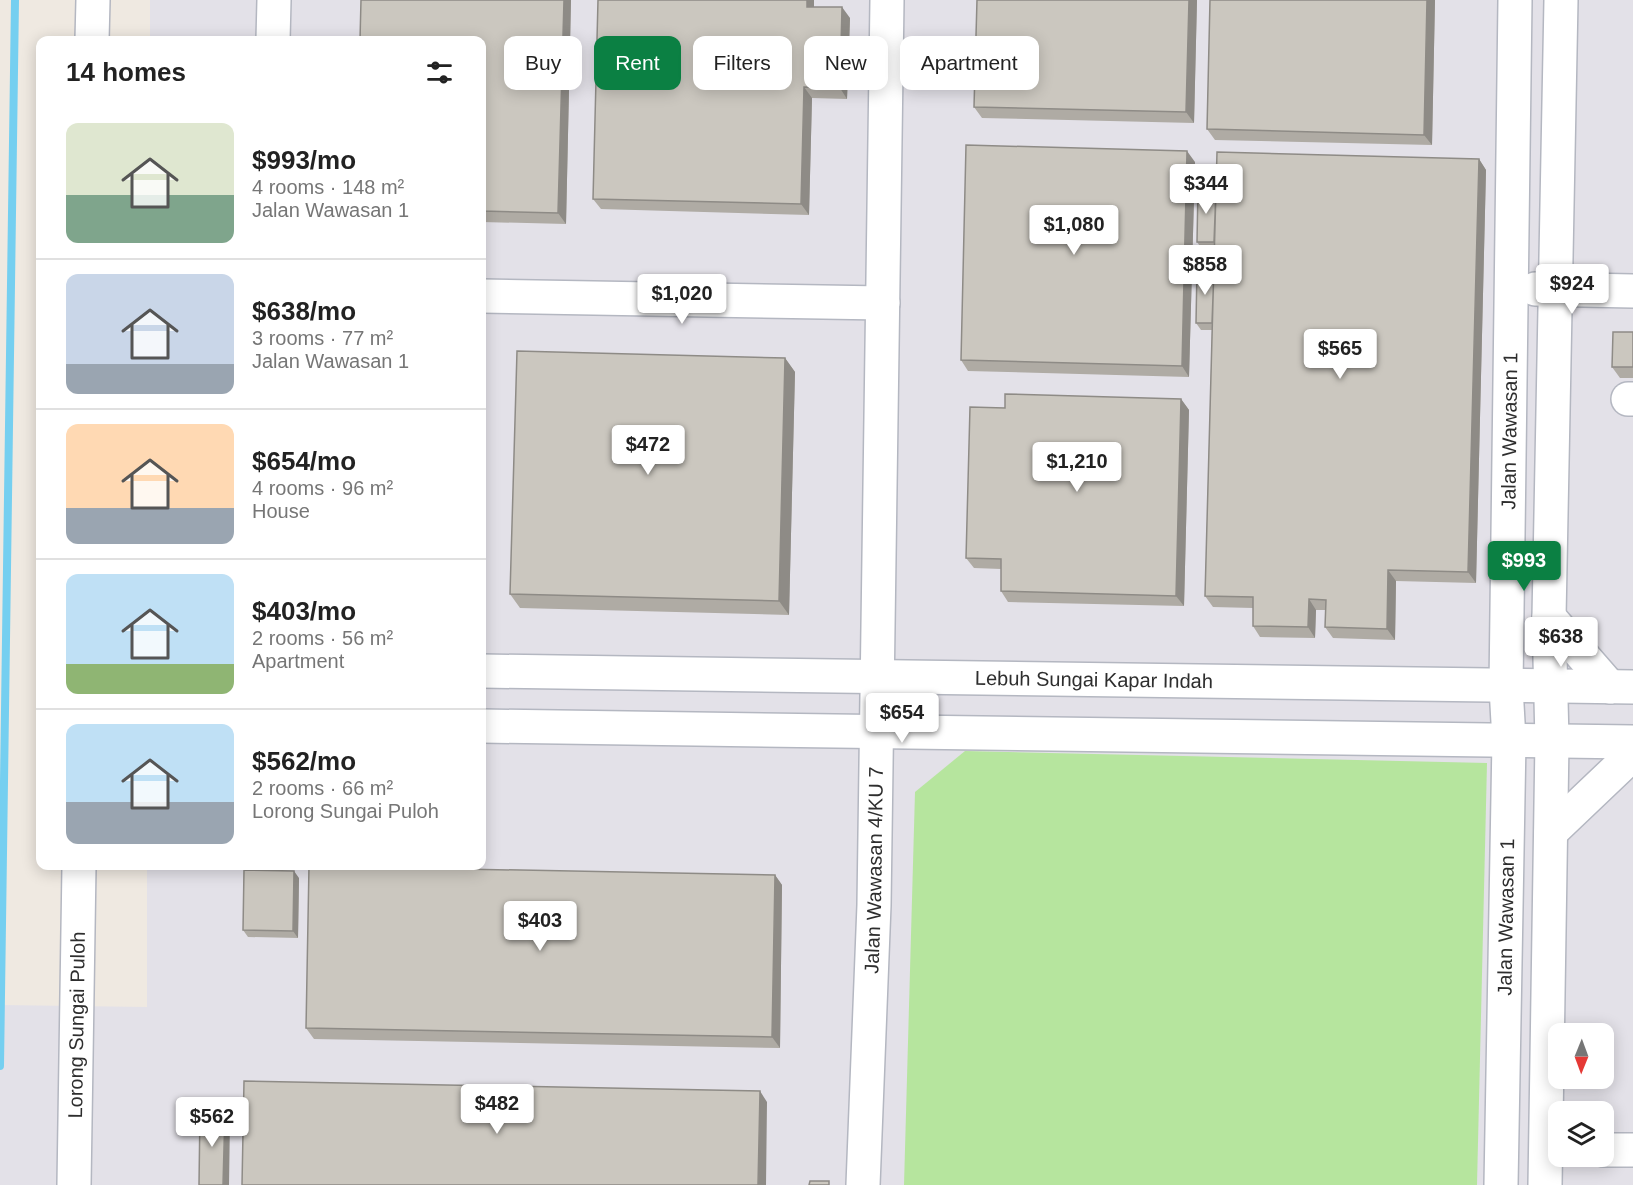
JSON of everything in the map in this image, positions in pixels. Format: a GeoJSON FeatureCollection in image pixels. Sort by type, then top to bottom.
{"type":"FeatureCollection","features":[{"type":"Feature","properties":{"kind":"street"},"geometry":{"type":"LineString","coordinates":[[92,36],[93,0]]}},
{"type":"Feature","properties":{"kind":"street"},"geometry":{"type":"LineString","coordinates":[[273,36],[274,0]]}},
{"type":"Feature","properties":{"kind":"street","name":"Jalan Wawasan 4/KU 7"},"geometry":{"type":"LineString","coordinates":[[863,1185],[874,905],[887,0]]}},
{"type":"Feature","properties":{"kind":"street","name":"Jalan Wawasan 1"},"geometry":{"type":"LineString","coordinates":[[1501,1185],[1509,740],[1506,687],[1515,0]]}},
{"type":"Feature","properties":{"kind":"street"},"geometry":{"type":"LineString","coordinates":[[1552,1101],[1552,741],[1549,617],[1561,0]]}},
{"type":"Feature","properties":{"kind":"street"},"geometry":{"type":"LineString","coordinates":[[1512,288],[1633,291]]}},
{"type":"Feature","properties":{"kind":"street"},"geometry":{"type":"LineString","coordinates":[[486,296],[883,303]]}},
{"type":"Feature","properties":{"kind":"street"},"geometry":{"type":"LineString","coordinates":[[1549,617],[1622,687]]}},
{"type":"Feature","properties":{"kind":"street","name":"Lebuh Sungai Kapar Indah"},"geometry":{"type":"LineString","coordinates":[[486,671],[1622,687]]}},
{"type":"Feature","properties":{"kind":"street"},"geometry":{"type":"LineString","coordinates":[[486,726],[1633,742]]}},
{"type":"Feature","properties":{"kind":"street"},"geometry":{"type":"LineString","coordinates":[[1551,832],[1633,754]]}},
{"type":"Feature","properties":{"kind":"street","name":"Lorong Sungai Puloh"},"geometry":{"type":"LineString","coordinates":[[74,1185],[79,870]]}},
{"type":"Feature","properties":{"kind":"street"},"geometry":{"type":"LineString","coordinates":[[1502,1147],[1548,1149]]}},
{"type":"Feature","properties":{"kind":"street"},"geometry":{"type":"LineString","coordinates":[[1614,1150],[1633,1150]]}},
{"type":"Feature","properties":{"kind":"street"},"geometry":{"type":"LineString","coordinates":[[1545,1185],[1548,1167]]}},
{"type":"Feature","properties":{"kind":"shaded area"},"geometry":{"type":"Polygon","coordinates":[[[150,0],[1633,0],[1633,1185],[0,1185],[0,1005],[147,1007],[147,870],[486,870],[486,36],[150,36],[150,0]]]}},
{"type":"Feature","properties":{"kind":"green space"},"geometry":{"type":"Polygon","coordinates":[[[965,751],[1487,763],[1477,1185],[904,1185],[915,792],[965,751]]]}},
{"type":"Feature","properties":{"kind":"building"},"geometry":{"type":"Polygon","coordinates":[[[361,0],[564,0],[563,36],[504,36],[504,90],[561,90],[558,213],[486,211],[486,36],[360,36],[361,0]]]}},
{"type":"Feature","properties":{"kind":"building"},"geometry":{"type":"Polygon","coordinates":[[[598,0],[807,0],[807,7],[842,7],[841,36],[804,36],[801,204],[593,199],[596,90],[681,90],[681,36],[597,36],[598,0]]]}},
{"type":"Feature","properties":{"kind":"building"},"geometry":{"type":"Polygon","coordinates":[[[977,0],[1189,0],[1186,112],[974,107],[974,90],[1039,90],[1039,36],[976,36],[977,0]]]}},
{"type":"Feature","properties":{"kind":"building"},"geometry":{"type":"Polygon","coordinates":[[[1210,0],[1427,0],[1424,135],[1207,129],[1210,0]]]}},
{"type":"Feature","properties":{"kind":"building"},"geometry":{"type":"Polygon","coordinates":[[[966,145],[1187,151],[1182,366],[961,360],[966,145]]]}},
{"type":"Feature","properties":{"kind":"building"},"geometry":{"type":"Polygon","coordinates":[[[1217,152],[1479,159],[1468,572],[1388,570],[1387,629],[1325,627],[1326,600],[1309,599],[1308,627],[1253,626],[1253,597],[1205,596],[1217,152]]]}},
{"type":"Feature","properties":{"kind":"building"},"geometry":{"type":"Polygon","coordinates":[[[1198,188],[1216,189],[1214,242],[1197,242],[1198,188]]]}},
{"type":"Feature","properties":{"kind":"building"},"geometry":{"type":"Polygon","coordinates":[[[1197,269],[1214,269],[1212,323],[1196,323],[1197,269]]]}},
{"type":"Feature","properties":{"kind":"building"},"geometry":{"type":"Polygon","coordinates":[[[1613,332],[1633,332],[1633,367],[1612,367],[1613,332]]]}},
{"type":"Feature","properties":{"kind":"building"},"geometry":{"type":"Polygon","coordinates":[[[517,351],[785,358],[779,601],[510,594],[517,351]]]}},
{"type":"Feature","properties":{"kind":"building"},"geometry":{"type":"Polygon","coordinates":[[[1005,394],[1181,399],[1176,596],[1001,591],[1001,559],[966,558],[970,407],[1005,408],[1005,394]]]}},
{"type":"Feature","properties":{"kind":"building"},"geometry":{"type":"Polygon","coordinates":[[[486,869],[775,875],[772,1037],[306,1028],[309,870],[486,869]]]}},
{"type":"Feature","properties":{"kind":"building"},"geometry":{"type":"Polygon","coordinates":[[[244,870],[294,871],[293,931],[243,930],[244,870]]]}},
{"type":"Feature","properties":{"kind":"building"},"geometry":{"type":"Polygon","coordinates":[[[244,1081],[760,1091],[758,1185],[242,1185],[244,1081]]]}},
{"type":"Feature","properties":{"kind":"building"},"geometry":{"type":"Polygon","coordinates":[[[200,1111],[225,1111],[223,1185],[199,1185],[200,1111]]]}},
{"type":"Feature","properties":{"kind":"building"},"geometry":{"type":"Polygon","coordinates":[[[810,1181],[829,1181],[829,1185],[809,1185],[810,1181]]]}},
{"type":"Feature","properties":{"kind":"waterway"},"geometry":{"type":"LineString","coordinates":[[0,1066],[15,0]]}}]}
